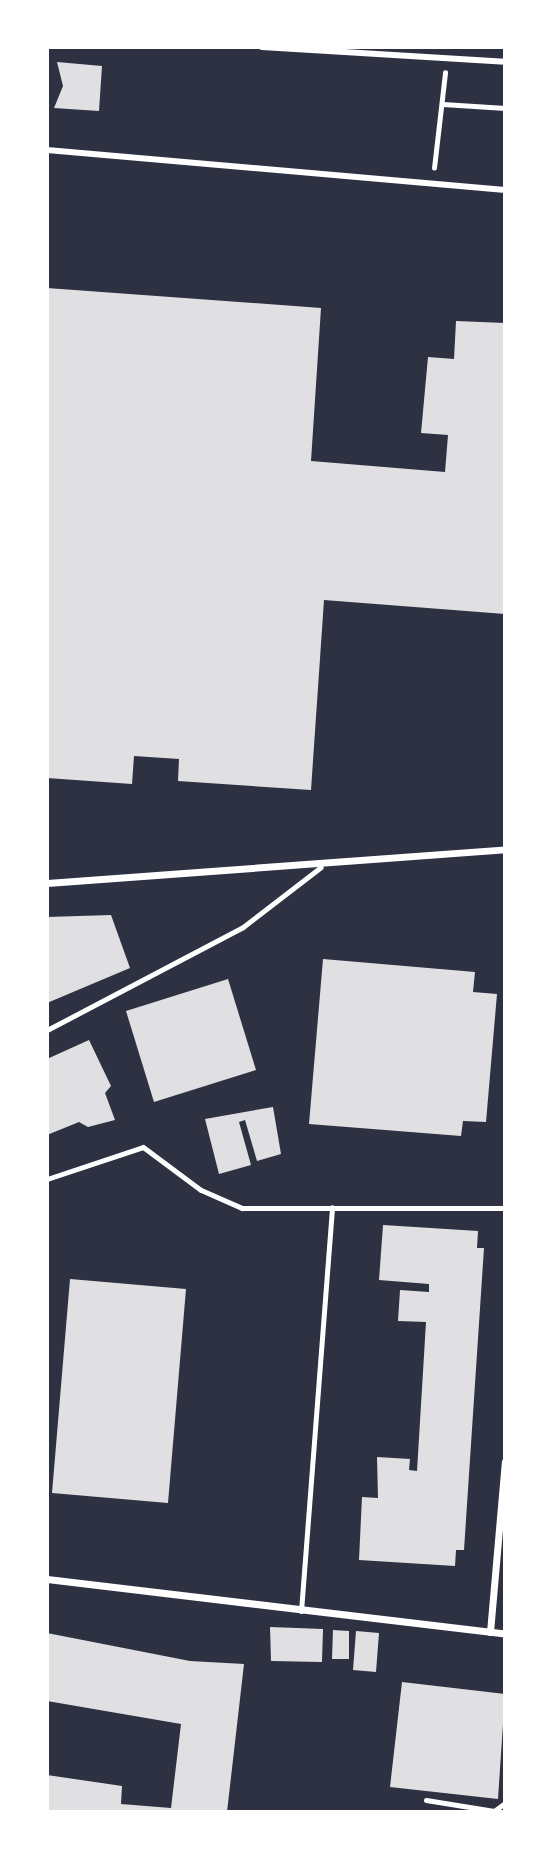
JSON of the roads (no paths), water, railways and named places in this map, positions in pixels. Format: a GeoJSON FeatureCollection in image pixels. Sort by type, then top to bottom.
{"type":"FeatureCollection","features":[{"type":"Feature","properties":{"kind":"street"},"geometry":{"type":"LineString","coordinates":[[262,47],[505,62]]}},
{"type":"Feature","properties":{"kind":"street"},"geometry":{"type":"LineString","coordinates":[[47,150],[505,190]]}},
{"type":"Feature","properties":{"kind":"street"},"geometry":{"type":"LineString","coordinates":[[47,883],[321,867],[505,849]]}},
{"type":"Feature","properties":{"kind":"street"},"geometry":{"type":"LineString","coordinates":[[491,1632],[505,1462]]}},
{"type":"Feature","properties":{"kind":"street"},"geometry":{"type":"LineString","coordinates":[[47,1579],[505,1634]]}},
{"type":"Feature","properties":{"kind":"lane"},"geometry":{"type":"LineString","coordinates":[[47,1030],[243,927],[321,867]]}},
{"type":"Feature","properties":{"kind":"lane"},"geometry":{"type":"LineString","coordinates":[[47,1179],[143,1147],[201,1190],[242,1208],[505,1209]]}},
{"type":"Feature","properties":{"kind":"lane"},"geometry":{"type":"LineString","coordinates":[[301,1611],[332,1207]]}},
{"type":"Feature","properties":{"kind":"lane"},"geometry":{"type":"LineString","coordinates":[[426,1800],[494,1811],[505,1803]]}}]}
